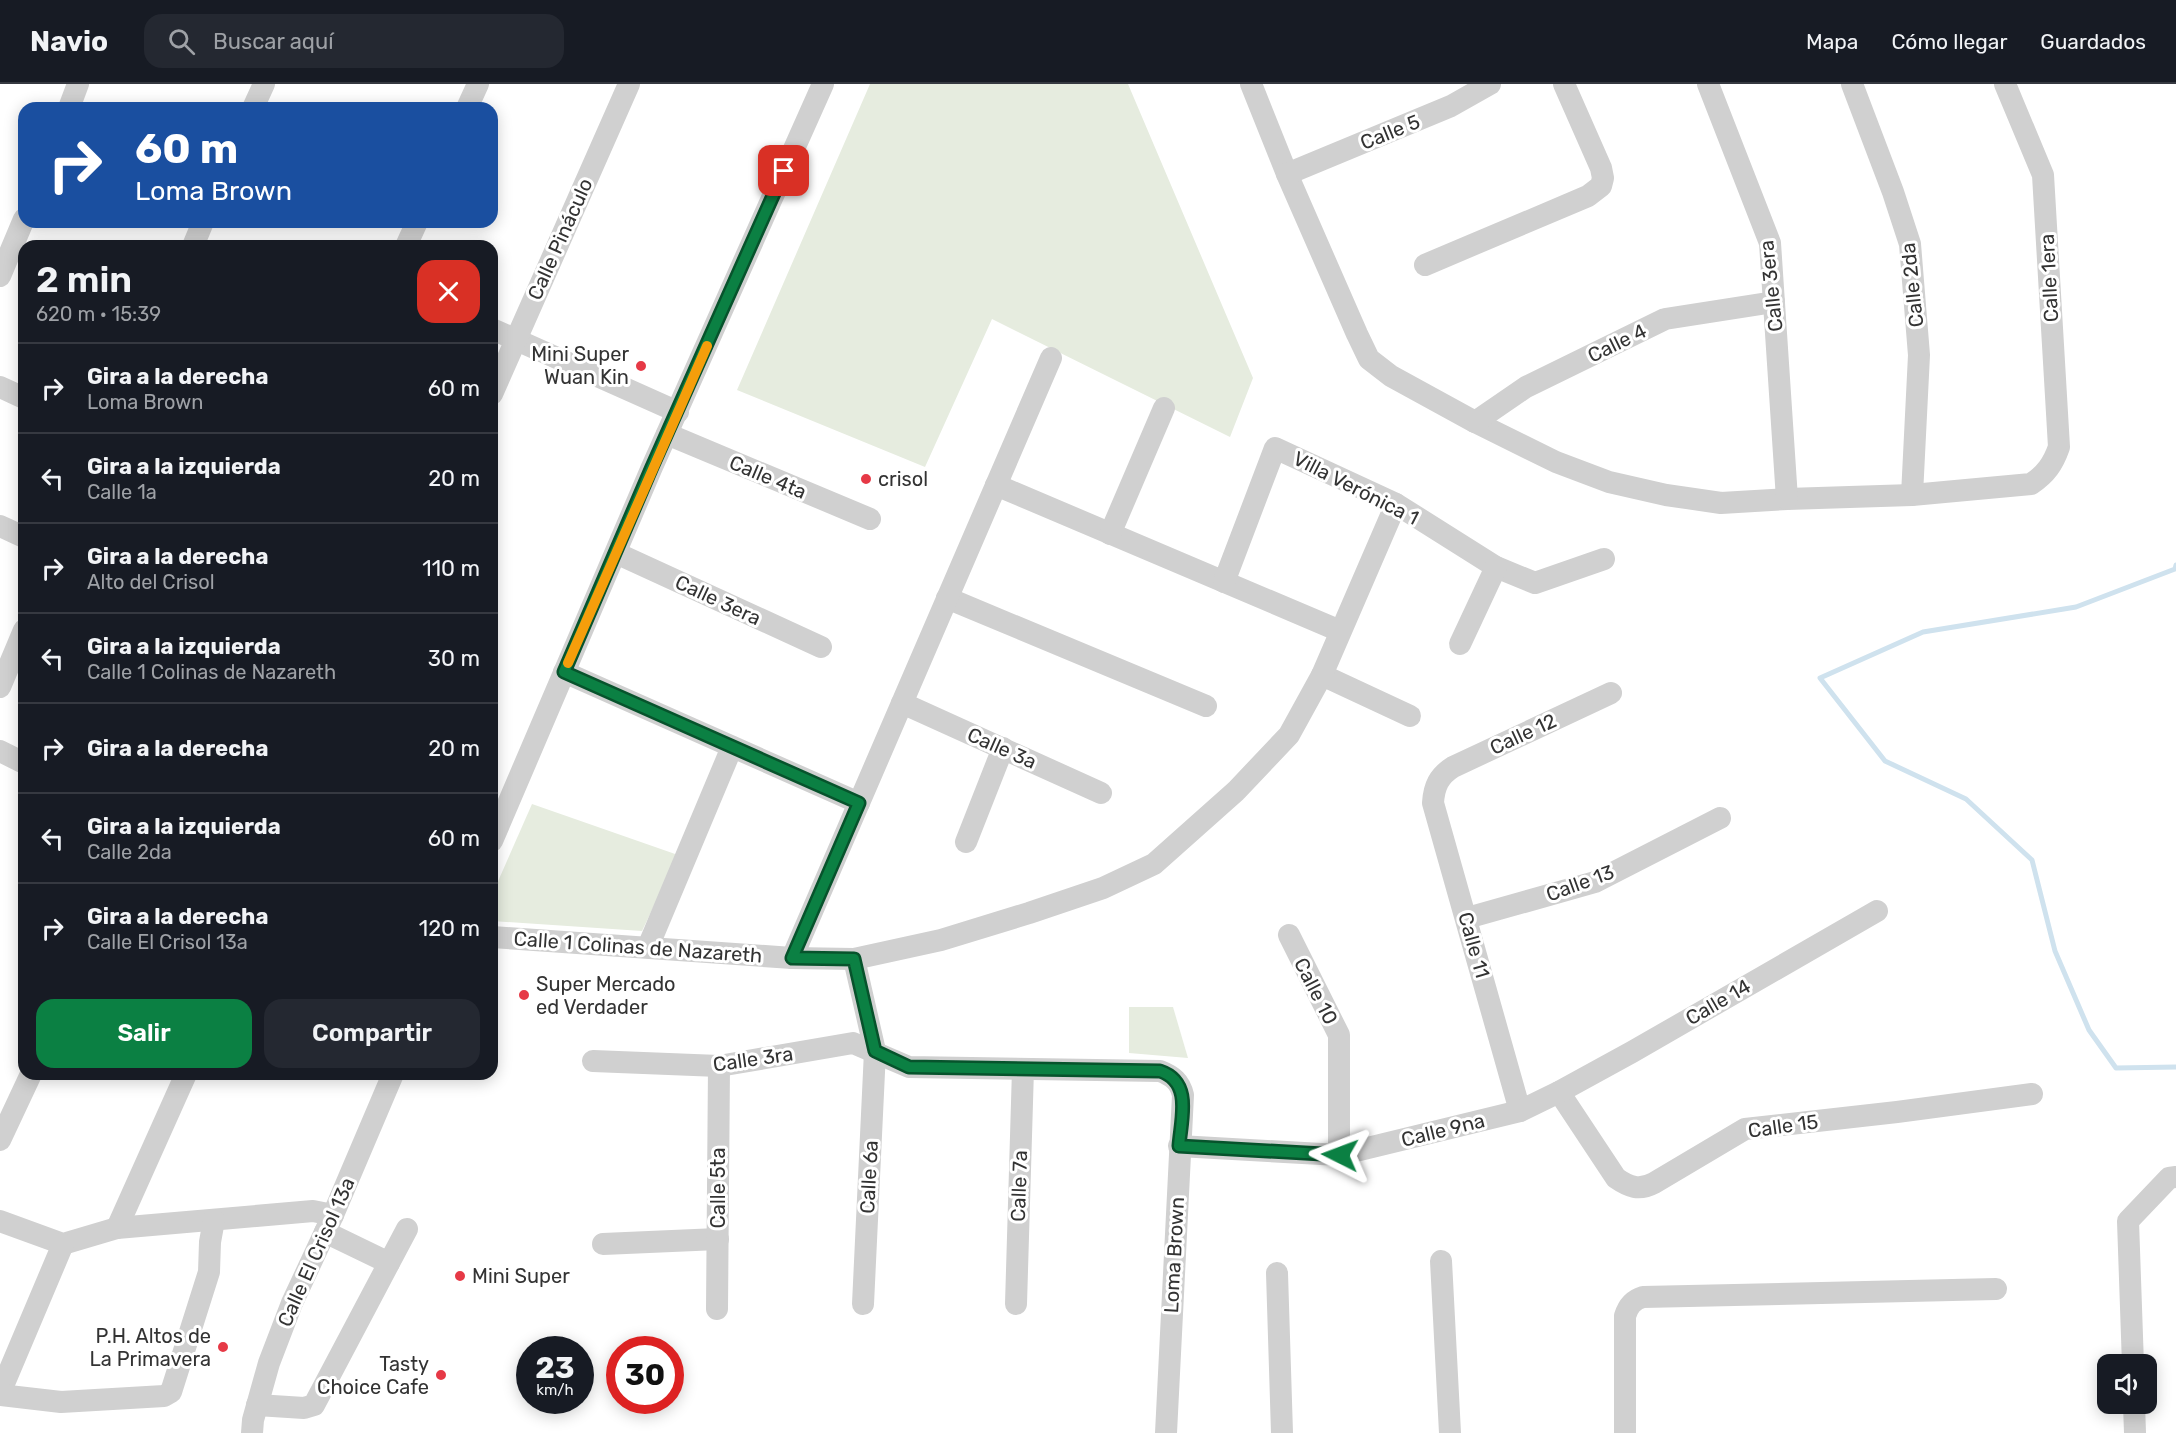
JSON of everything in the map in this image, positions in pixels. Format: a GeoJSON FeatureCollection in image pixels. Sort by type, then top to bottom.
{"type":"FeatureCollection","features":[{"type":"Feature","properties":{"kind":"street"},"geometry":{"type":"LineString","coordinates":[[71,102],[78,84]]}},
{"type":"Feature","properties":{"kind":"street"},"geometry":{"type":"LineString","coordinates":[[256,102],[264,84]]}},
{"type":"Feature","properties":{"kind":"street"},"geometry":{"type":"LineString","coordinates":[[470,102],[478,84]]}},
{"type":"Feature","properties":{"kind":"street","name":"Calle Pináculo"},"geometry":{"type":"LineString","coordinates":[[498,380],[629,84]]}},
{"type":"Feature","properties":{"kind":"street"},"geometry":{"type":"LineString","coordinates":[[498,827],[667,434],[823,84]]}},
{"type":"Feature","properties":{"kind":"street"},"geometry":{"type":"LineString","coordinates":[[1251,84],[1287,174],[1357,334],[1370,359],[1391,376],[1475,422],[1556,462],[1609,482],[1666,495],[1721,503],[1912,495]]}},
{"type":"Feature","properties":{"kind":"street","name":"Calle 5"},"geometry":{"type":"LineString","coordinates":[[1287,174],[1451,106],[1490,84]]}},
{"type":"Feature","properties":{"kind":"street"},"geometry":{"type":"LineString","coordinates":[[1425,265],[1588,196],[1601,186],[1603,178],[1601,168],[1564,84]]}},
{"type":"Feature","properties":{"kind":"street","name":"Calle 3era"},"geometry":{"type":"LineString","coordinates":[[1708,84],[1770,243],[1787,499]]}},
{"type":"Feature","properties":{"kind":"street","name":"Calle 2da"},"geometry":{"type":"LineString","coordinates":[[1852,84],[1910,244],[1919,355],[1912,495]]}},
{"type":"Feature","properties":{"kind":"street","name":"Calle 1era"},"geometry":{"type":"LineString","coordinates":[[1912,495],[2031,484],[2044,475],[2054,462],[2059,447],[2043,175],[2005,84]]}},
{"type":"Feature","properties":{"kind":"street"},"geometry":{"type":"LineString","coordinates":[[0,276],[18,252]]}},
{"type":"Feature","properties":{"kind":"street","name":"Calle 4"},"geometry":{"type":"LineString","coordinates":[[1475,422],[1526,387],[1665,320],[1774,302]]}},
{"type":"Feature","properties":{"kind":"street"},"geometry":{"type":"LineString","coordinates":[[498,332],[678,412]]}},
{"type":"Feature","properties":{"kind":"street"},"geometry":{"type":"LineString","coordinates":[[792,958],[1051,358]]}},
{"type":"Feature","properties":{"kind":"street"},"geometry":{"type":"LineString","coordinates":[[0,387],[18,395]]}},
{"type":"Feature","properties":{"kind":"street"},"geometry":{"type":"LineString","coordinates":[[1110,534],[1164,408]]}},
{"type":"Feature","properties":{"kind":"street","name":"Calle 4ta"},"geometry":{"type":"LineString","coordinates":[[667,434],[870,519]]}},
{"type":"Feature","properties":{"kind":"street","name":"Villa Verónica 1"},"geometry":{"type":"LineString","coordinates":[[1224,582],[1275,448],[1396,504],[1496,567],[1535,583],[1604,558]]}},
{"type":"Feature","properties":{"kind":"street"},"geometry":{"type":"LineString","coordinates":[[996,485],[1340,632]]}},
{"type":"Feature","properties":{"kind":"street","name":"Calle 1 Colinas de Nazareth"},"geometry":{"type":"LineString","coordinates":[[498,937],[792,958],[854,959],[941,940],[1029,913],[1103,888],[1154,864],[1236,791],[1289,735],[1322,675],[1396,504]]}},
{"type":"Feature","properties":{"kind":"street"},"geometry":{"type":"LineString","coordinates":[[0,526],[18,534]]}},
{"type":"Feature","properties":{"kind":"street","name":"Calle 3era"},"geometry":{"type":"LineString","coordinates":[[616,553],[821,647]]}},
{"type":"Feature","properties":{"kind":"street"},"geometry":{"type":"LineString","coordinates":[[1460,644],[1496,567]]}},
{"type":"Feature","properties":{"kind":"street"},"geometry":{"type":"LineString","coordinates":[[947,598],[1206,706]]}},
{"type":"Feature","properties":{"kind":"street"},"geometry":{"type":"LineString","coordinates":[[0,687],[18,644]]}},
{"type":"Feature","properties":{"kind":"street"},"geometry":{"type":"LineString","coordinates":[[564,672],[859,803]]}},
{"type":"Feature","properties":{"kind":"street"},"geometry":{"type":"LineString","coordinates":[[1322,675],[1410,716]]}},
{"type":"Feature","properties":{"kind":"street","name":"Calle 12"},"geometry":{"type":"LineString","coordinates":[[1438,780],[1453,767],[1611,693]]}},
{"type":"Feature","properties":{"kind":"street","name":"Calle 3a"},"geometry":{"type":"LineString","coordinates":[[902,703],[1101,793]]}},
{"type":"Feature","properties":{"kind":"street"},"geometry":{"type":"LineString","coordinates":[[648,947],[732,747]]}},
{"type":"Feature","properties":{"kind":"street"},"geometry":{"type":"LineString","coordinates":[[966,842],[1003,748]]}},
{"type":"Feature","properties":{"kind":"street"},"geometry":{"type":"LineString","coordinates":[[0,752],[18,760]]}},
{"type":"Feature","properties":{"kind":"street","name":"Calle 11"},"geometry":{"type":"LineString","coordinates":[[1438,780],[1433,803],[1520,1111]]}},
{"type":"Feature","properties":{"kind":"street","name":"Calle 13"},"geometry":{"type":"LineString","coordinates":[[1467,918],[1594,882],[1720,818]]}},
{"type":"Feature","properties":{"kind":"street","name":"Calle 14"},"geometry":{"type":"LineString","coordinates":[[1559,1092],[1877,911]]}},
{"type":"Feature","properties":{"kind":"street","name":"Calle 10"},"geometry":{"type":"LineString","coordinates":[[1289,935],[1339,1035],[1340,1155]]}},
{"type":"Feature","properties":{"kind":"street","name":"Calle 6a"},"geometry":{"type":"LineString","coordinates":[[854,959],[875,1051],[863,1304]]}},
{"type":"Feature","properties":{"kind":"street","name":"Calle 3ra"},"geometry":{"type":"LineString","coordinates":[[593,1061],[719,1066],[853,1043],[909,1067],[1160,1071],[1176,1079]]}},
{"type":"Feature","properties":{"kind":"street","name":"Calle 5ta"},"geometry":{"type":"LineString","coordinates":[[717,1309],[719,1066]]}},
{"type":"Feature","properties":{"kind":"street","name":"Calle 7a"},"geometry":{"type":"LineString","coordinates":[[1016,1304],[1023,1069]]}},
{"type":"Feature","properties":{"kind":"street","name":"Loma Brown"},"geometry":{"type":"LineString","coordinates":[[1166,1433],[1183,1095],[1176,1079]]}},
{"type":"Feature","properties":{"kind":"street"},"geometry":{"type":"LineString","coordinates":[[0,1140],[28,1080]]}},
{"type":"Feature","properties":{"kind":"street"},"geometry":{"type":"LineString","coordinates":[[117,1228],[183,1080]]}},
{"type":"Feature","properties":{"kind":"street","name":"Calle El Crisol 13a"},"geometry":{"type":"LineString","coordinates":[[252,1433],[269,1363],[292,1303],[390,1080]]}},
{"type":"Feature","properties":{"kind":"street","name":"Calle 15"},"geometry":{"type":"LineString","coordinates":[[1559,1092],[1616,1178],[1637,1188],[1654,1183],[1745,1129],[2032,1094]]}},
{"type":"Feature","properties":{"kind":"street","name":"Calle 9na"},"geometry":{"type":"LineString","coordinates":[[1179,1146],[1340,1155],[1520,1111],[1559,1092]]}},
{"type":"Feature","properties":{"kind":"street"},"geometry":{"type":"LineString","coordinates":[[2133,1354],[2128,1221],[2169,1178],[2176,1177]]}},
{"type":"Feature","properties":{"kind":"street"},"geometry":{"type":"LineString","coordinates":[[0,1221],[63,1244],[117,1228],[313,1211],[389,1263]]}},
{"type":"Feature","properties":{"kind":"street"},"geometry":{"type":"LineString","coordinates":[[63,1244],[0,1394],[61,1402],[164,1396],[171,1392],[209,1272],[210,1242],[214,1220]]}},
{"type":"Feature","properties":{"kind":"street"},"geometry":{"type":"LineString","coordinates":[[257,1405],[304,1408],[314,1405],[406,1229]]}},
{"type":"Feature","properties":{"kind":"street"},"geometry":{"type":"LineString","coordinates":[[603,1244],[718,1239]]}},
{"type":"Feature","properties":{"kind":"street"},"geometry":{"type":"LineString","coordinates":[[1441,1261],[1450,1433]]}},
{"type":"Feature","properties":{"kind":"street"},"geometry":{"type":"LineString","coordinates":[[1277,1273],[1282,1433]]}},
{"type":"Feature","properties":{"kind":"street"},"geometry":{"type":"LineString","coordinates":[[1625,1433],[1625,1316],[1627,1309],[1637,1299],[1643,1297],[1996,1289]]}},
{"type":"Feature","properties":{"kind":"street"},"geometry":{"type":"LineString","coordinates":[[2135,1414],[2136,1433]]}},
{"type":"Feature","properties":{"kind":"shaded area"},"geometry":{"type":"Polygon","coordinates":[[[870,84],[1128,84],[1253,378],[1230,437],[992,319],[925,467],[737,390],[870,84]]]}},
{"type":"Feature","properties":{"kind":"shaded area"},"geometry":{"type":"Polygon","coordinates":[[[532,804],[678,855],[642,931],[498,921],[498,881],[532,804]]]}},
{"type":"Feature","properties":{"kind":"shaded area"},"geometry":{"type":"Polygon","coordinates":[[[1129,1007],[1173,1007],[1188,1058],[1129,1053],[1129,1007]]]}},
{"type":"Feature","properties":{"kind":"waterway"},"geometry":{"type":"LineString","coordinates":[[2176,565],[2175,569],[2076,607],[1923,632],[1820,678],[1885,761],[1966,799],[2032,860],[2055,951],[2089,1030],[2116,1068],[2176,1067]]}},
{"type":"Feature","properties":{"kind":"slow traffic"},"geometry":{"type":"LineString","coordinates":[[568,663],[707,346]]}},
{"type":"Feature","properties":{"kind":"place","name":"Mini Super Wuan Kin"},"geometry":{"type":"Point","coordinates":[641,366]}},
{"type":"Feature","properties":{"kind":"place","name":"crisol"},"geometry":{"type":"Point","coordinates":[866,479]}},
{"type":"Feature","properties":{"kind":"place","name":"Super Mercado ed Verdader"},"geometry":{"type":"Point","coordinates":[524,995]}},
{"type":"Feature","properties":{"kind":"place","name":"Mini Super"},"geometry":{"type":"Point","coordinates":[460,1276]}},
{"type":"Feature","properties":{"kind":"place","name":"P.H. Altos de La Primavera"},"geometry":{"type":"Point","coordinates":[223,1347]}},
{"type":"Feature","properties":{"kind":"place","name":"Tasty Choice Cafe"},"geometry":{"type":"Point","coordinates":[441,1375]}},
{"type":"Feature","properties":{"kind":"route"},"geometry":{"type":"LineString","coordinates":[[784,171],[652,467],[564,672],[859,803],[792,958],[854,959],[875,1051],[909,1067],[1160,1071],[1176,1079],[1181,1087],[1183,1095],[1179,1146],[1340,1155]]}}]}
